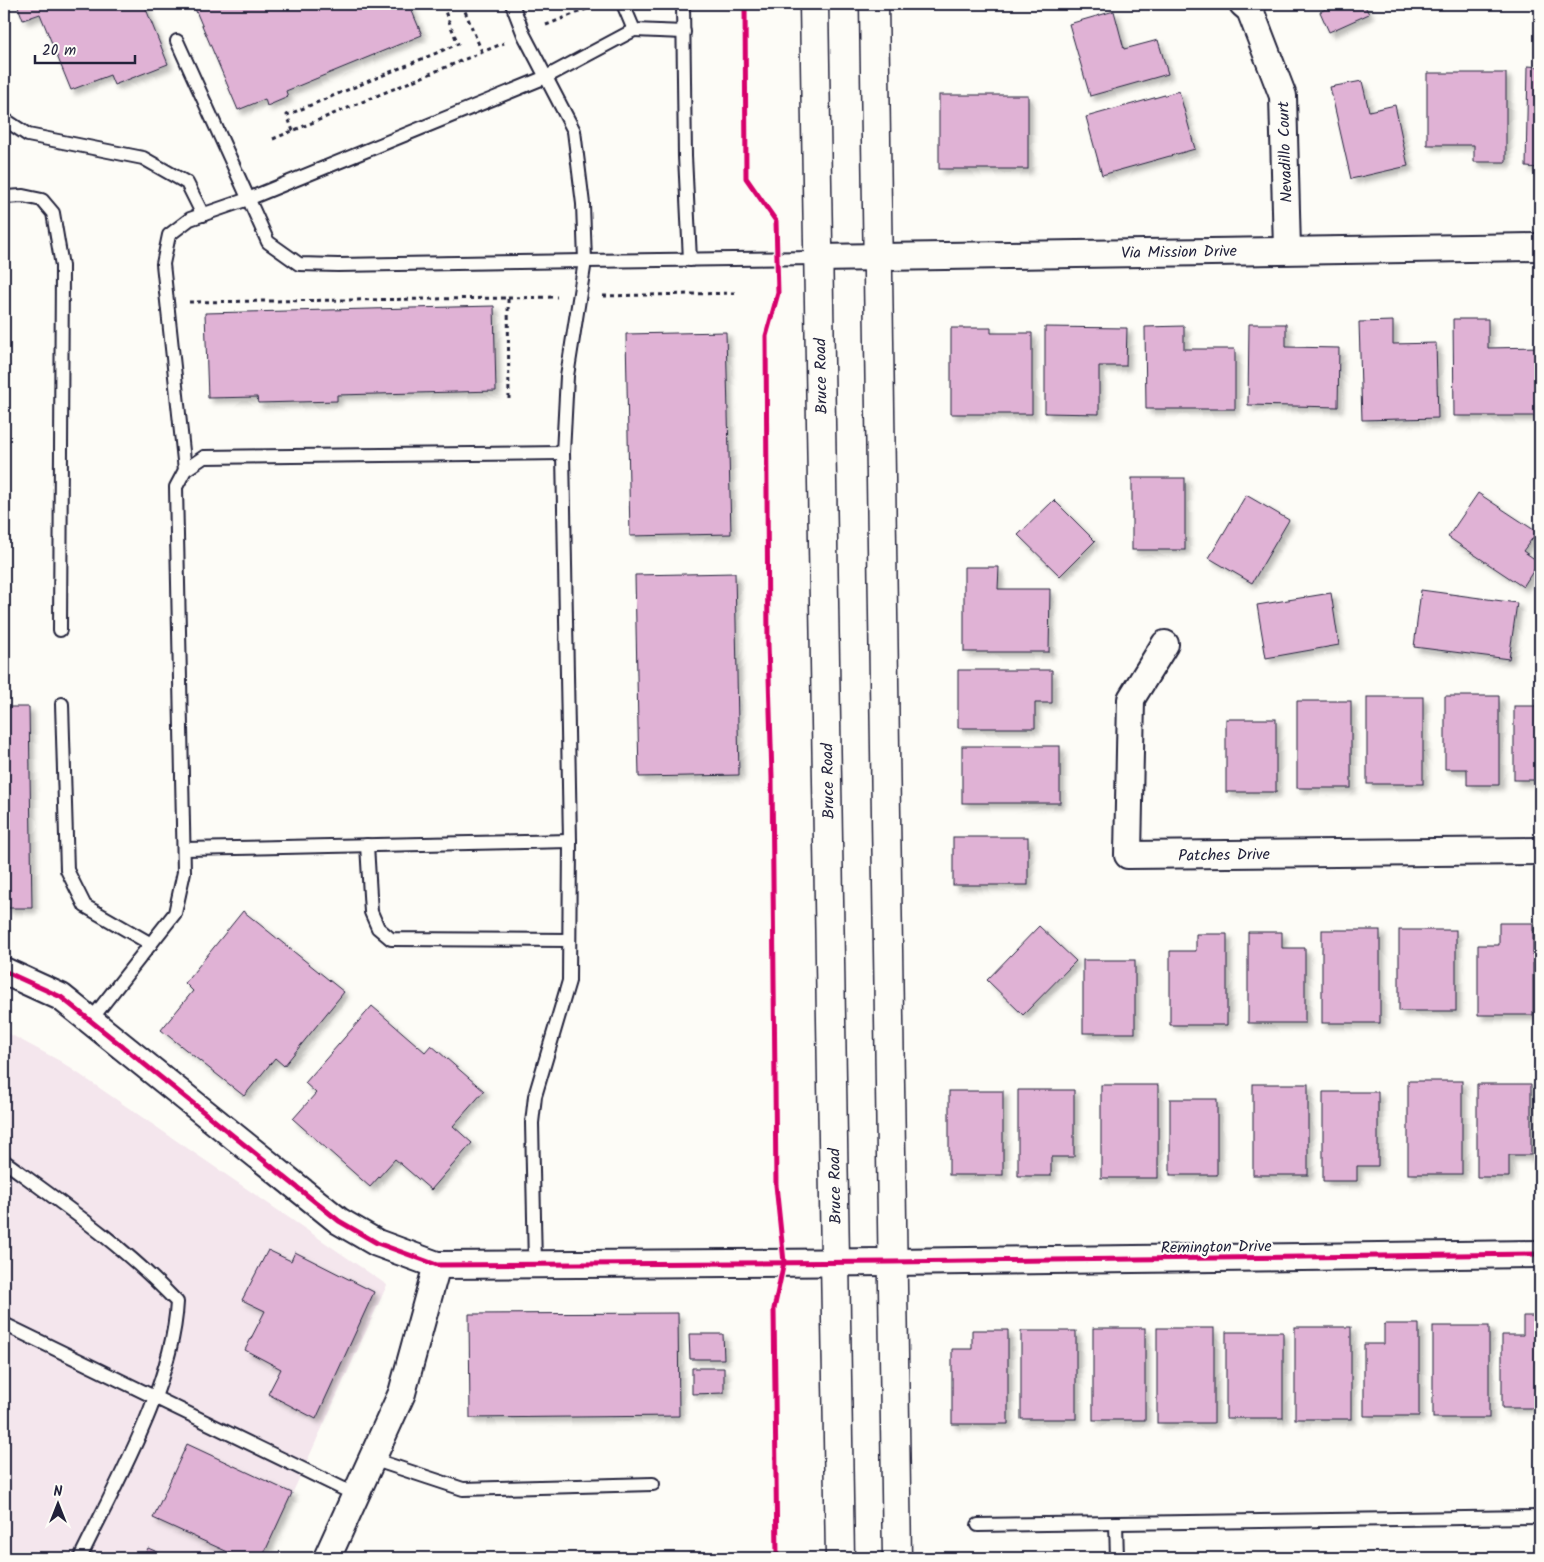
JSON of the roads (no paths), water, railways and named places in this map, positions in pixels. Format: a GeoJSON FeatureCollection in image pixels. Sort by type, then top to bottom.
{"type":"FeatureCollection","features":[{"type":"Feature","properties":{"kind":"street","name":"Bruce Road"},"geometry":{"type":"LineString","coordinates":[[814,4],[840,1558]]}},
{"type":"Feature","properties":{"kind":"street"},"geometry":{"type":"LineString","coordinates":[[874,4],[891,1262],[897,1558]]}},
{"type":"Feature","properties":{"kind":"street","name":"Nevadillo Court"},"geometry":{"type":"LineString","coordinates":[[1243,4],[1250,10],[1283,96],[1286,249]]}},
{"type":"Feature","properties":{"kind":"street","name":"Via Mission Drive"},"geometry":{"type":"LineString","coordinates":[[818,258],[1540,246]]}},
{"type":"Feature","properties":{"kind":"street","name":"Patches Drive"},"geometry":{"type":"LineString","coordinates":[[1165,644],[1131,699],[1128,855],[1540,851]]}},
{"type":"Feature","properties":{"kind":"street"},"geometry":{"type":"LineString","coordinates":[[4,971],[61,997],[339,1221],[377,1243],[437,1265],[402,1392],[327,1558]]}},
{"type":"Feature","properties":{"kind":"street","name":"Remington Drive"},"geometry":{"type":"LineString","coordinates":[[437,1265],[891,1262],[1540,1254]]}},
{"type":"Feature","properties":{"kind":"lane"},"geometry":{"type":"LineString","coordinates":[[512,4],[524,35],[574,131],[583,204],[585,261],[567,376],[562,453],[570,841],[569,981],[536,1096],[532,1123],[535,1265]]}},
{"type":"Feature","properties":{"kind":"lane"},"geometry":{"type":"LineString","coordinates":[[623,4],[634,30]]}},
{"type":"Feature","properties":{"kind":"lane"},"geometry":{"type":"LineString","coordinates":[[683,4],[685,156],[690,260]]}},
{"type":"Feature","properties":{"kind":"lane"},"geometry":{"type":"LineString","coordinates":[[185,470],[163,264],[169,235],[190,219],[248,199],[546,77],[634,30],[684,32]]}},
{"type":"Feature","properties":{"kind":"lane"},"geometry":{"type":"LineString","coordinates":[[177,41],[268,242],[299,264],[818,258]]}},
{"type":"Feature","properties":{"kind":"lane"},"geometry":{"type":"LineString","coordinates":[[4,119],[28,135],[143,158],[187,183],[203,215]]}},
{"type":"Feature","properties":{"kind":"lane"},"geometry":{"type":"LineString","coordinates":[[4,197],[23,196],[42,200],[53,213],[62,266],[60,630]]}},
{"type":"Feature","properties":{"kind":"lane"},"geometry":{"type":"LineString","coordinates":[[90,1021],[174,913],[184,872],[176,486],[185,470],[204,456],[562,453]]}},
{"type":"Feature","properties":{"kind":"lane"},"geometry":{"type":"LineString","coordinates":[[62,704],[67,870],[85,906],[150,944]]}},
{"type":"Feature","properties":{"kind":"lane"},"geometry":{"type":"LineString","coordinates":[[184,849],[570,841]]}},
{"type":"Feature","properties":{"kind":"lane"},"geometry":{"type":"LineString","coordinates":[[367,845],[371,912],[378,928],[391,939],[569,940]]}},
{"type":"Feature","properties":{"kind":"lane"},"geometry":{"type":"LineString","coordinates":[[4,1160],[104,1234],[156,1280],[177,1302],[176,1324],[156,1398],[80,1558]]}},
{"type":"Feature","properties":{"kind":"lane"},"geometry":{"type":"LineString","coordinates":[[4,1324],[356,1495]]}},
{"type":"Feature","properties":{"kind":"lane"},"geometry":{"type":"LineString","coordinates":[[372,1459],[462,1489],[653,1484]]}},
{"type":"Feature","properties":{"kind":"lane"},"geometry":{"type":"LineString","coordinates":[[978,1525],[1540,1517]]}},
{"type":"Feature","properties":{"kind":"lane"},"geometry":{"type":"LineString","coordinates":[[1116,1523],[1117,1558]]}}]}
